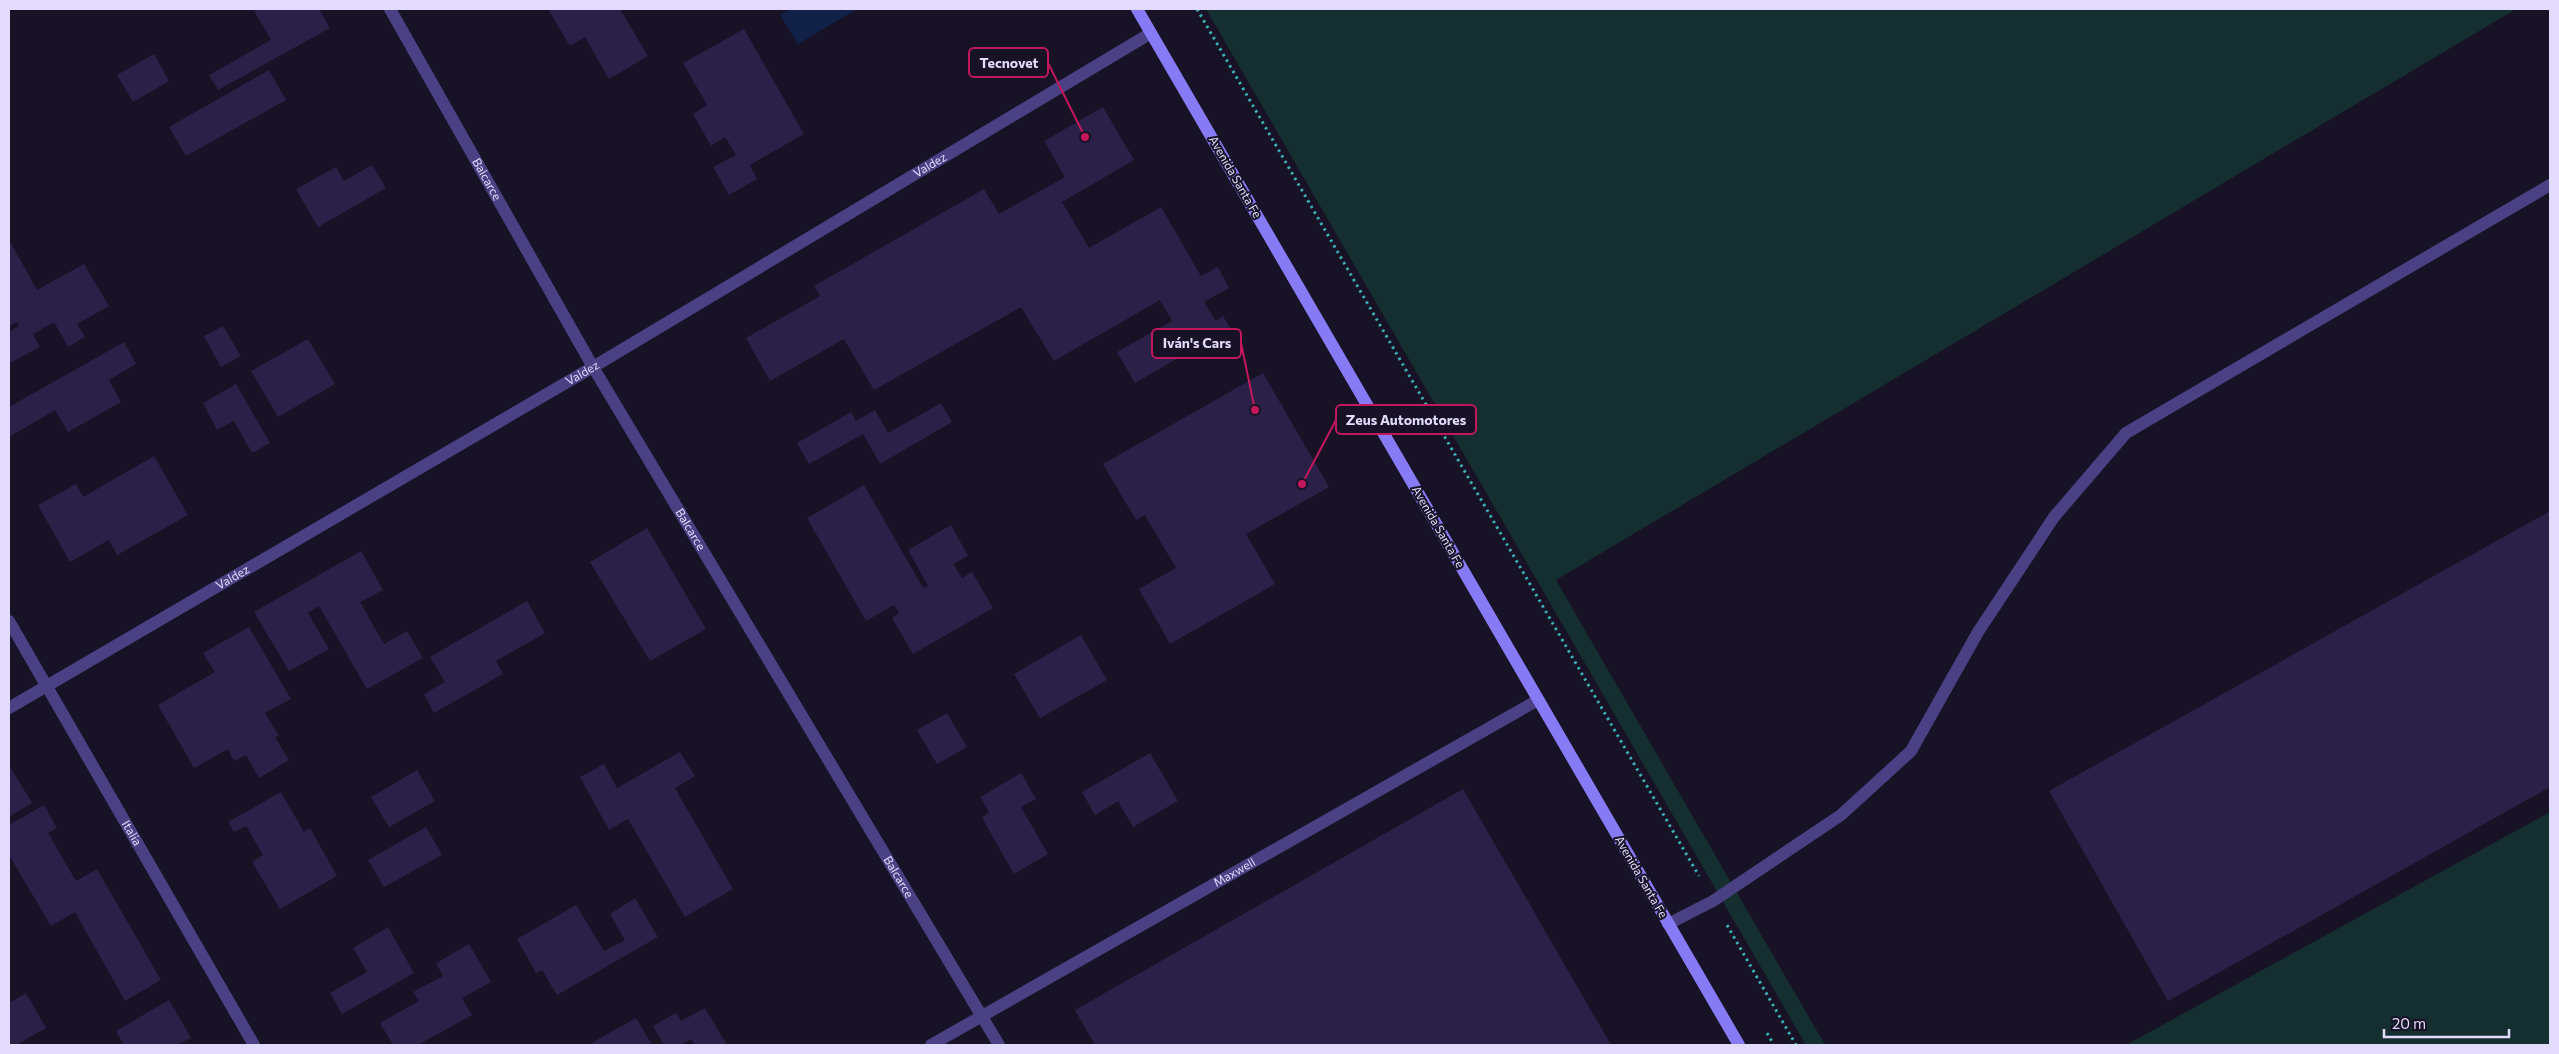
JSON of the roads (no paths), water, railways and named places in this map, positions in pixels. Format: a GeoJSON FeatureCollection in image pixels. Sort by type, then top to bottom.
{"type":"FeatureCollection","features":[{"type":"Feature","properties":{"kind":"main road","name":"Avenida Santa Fe"},"geometry":{"type":"LineString","coordinates":[[1137,9],[1739,1045]]}},
{"type":"Feature","properties":{"kind":"street","name":"Balcarce"},"geometry":{"type":"LineString","coordinates":[[390,9],[594,367],[999,1045]]}},
{"type":"Feature","properties":{"kind":"street","name":"Valdez"},"geometry":{"type":"LineString","coordinates":[[9,708],[594,367],[1151,33]]}},
{"type":"Feature","properties":{"kind":"street"},"geometry":{"type":"LineString","coordinates":[[1668,924],[1713,901],[1841,815],[1911,751],[1978,632],[2054,517],[2126,433],[2550,186]]}},
{"type":"Feature","properties":{"kind":"street","name":"Italia"},"geometry":{"type":"LineString","coordinates":[[9,621],[254,1045]]}},
{"type":"Feature","properties":{"kind":"street","name":"Maxwell"},"geometry":{"type":"LineString","coordinates":[[931,1045],[1538,700]]}},
{"type":"Feature","properties":{"kind":"water"},"geometry":{"type":"Polygon","coordinates":[[[790,9],[857,9],[798,44],[780,15],[790,9]]]}},
{"type":"Feature","properties":{"kind":"place","name":"Tecnovet"},"geometry":{"type":"Point","coordinates":[1085,137]}},
{"type":"Feature","properties":{"kind":"place","name":"Iván's Cars"},"geometry":{"type":"Point","coordinates":[1255,410]}},
{"type":"Feature","properties":{"kind":"place","name":"Zeus Automotores"},"geometry":{"type":"Point","coordinates":[1302,484]}}]}
